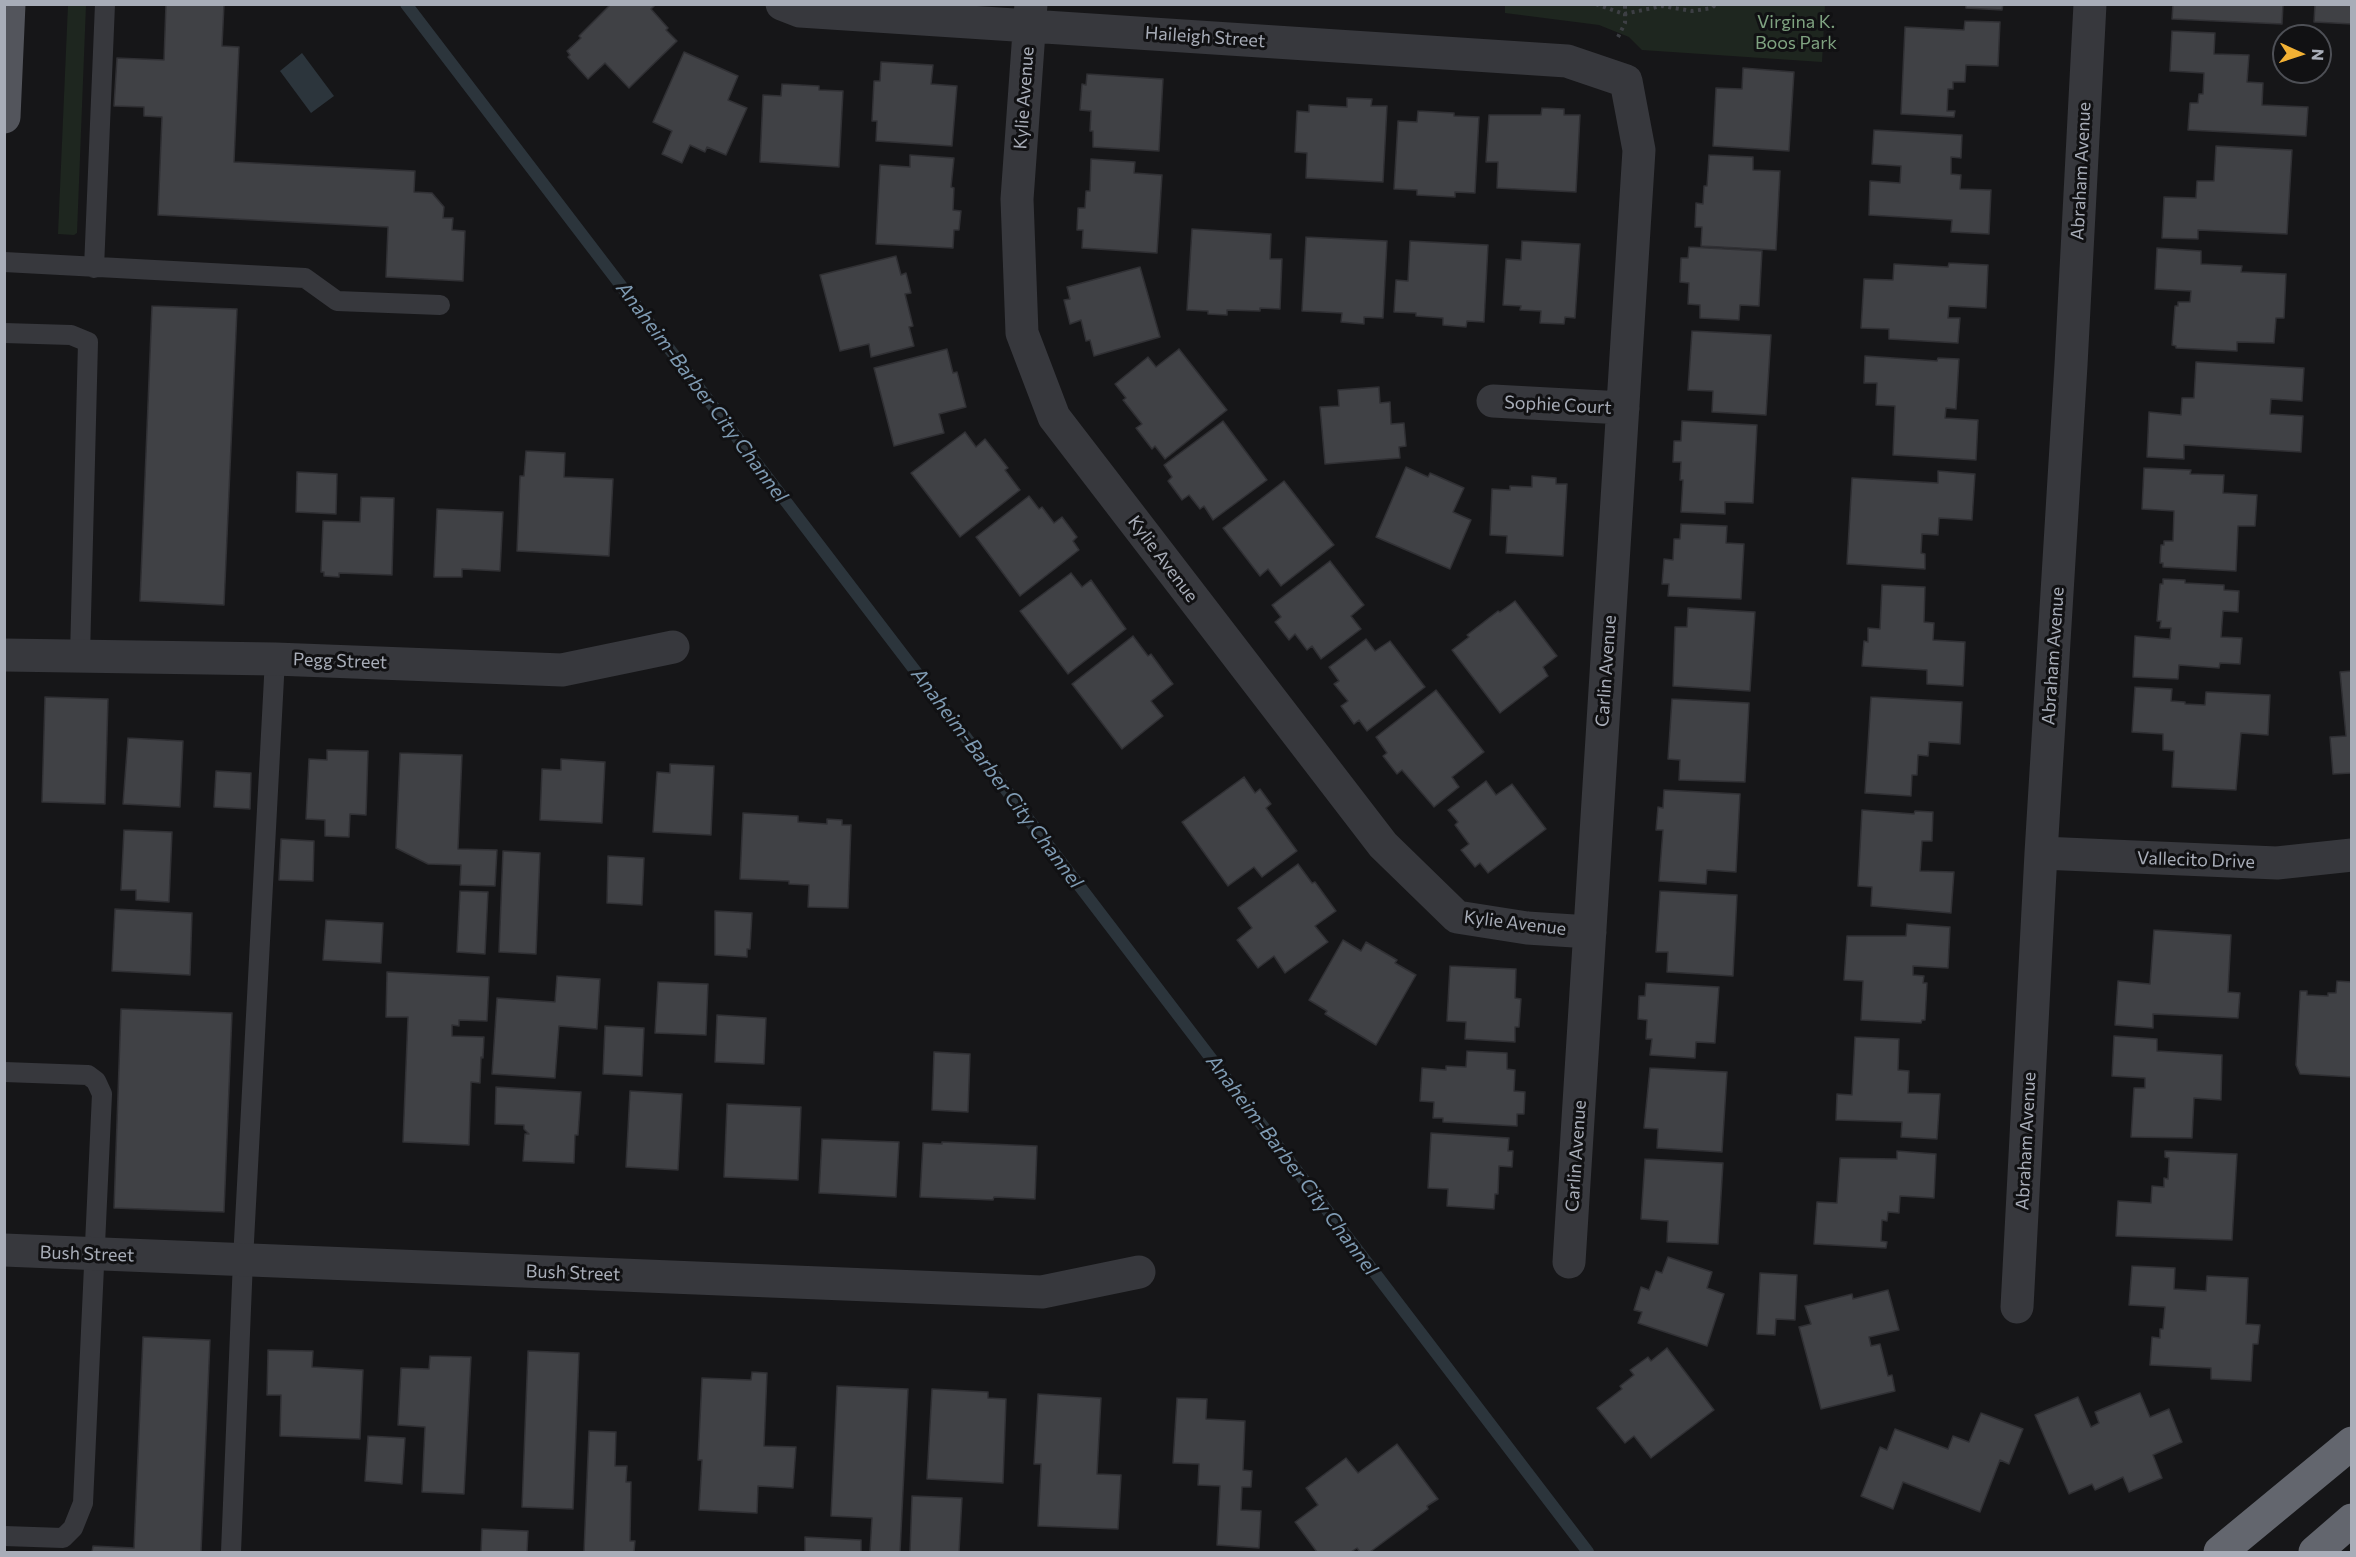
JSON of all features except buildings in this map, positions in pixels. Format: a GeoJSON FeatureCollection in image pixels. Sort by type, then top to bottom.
{"type":"FeatureCollection","features":[{"type":"Feature","properties":{"kind":"highway"},"geometry":{"type":"LineString","coordinates":[[2220,1552],[2352,1443]]}},
{"type":"Feature","properties":{"kind":"highway"},"geometry":{"type":"LineString","coordinates":[[2315,1552],[2352,1520]]}},
{"type":"Feature","properties":{"kind":"main road"},"geometry":{"type":"LineString","coordinates":[[4,117],[9,4]]}},
{"type":"Feature","properties":{"kind":"street","name":"Haileigh Street"},"geometry":{"type":"LineString","coordinates":[[782,4],[800,11],[1030,15],[1567,61],[1626,81]]}},
{"type":"Feature","properties":{"kind":"street","name":"Abraham Avenue"},"geometry":{"type":"LineString","coordinates":[[2017,1307],[2090,4]]}},
{"type":"Feature","properties":{"kind":"street","name":"Kylie Avenue"},"geometry":{"type":"LineString","coordinates":[[1030,15],[1017,199],[1022,333],[1054,417],[1383,845],[1457,917],[1527,928],[1590,932]]}},
{"type":"Feature","properties":{"kind":"street","name":"Carlin Avenue"},"geometry":{"type":"LineString","coordinates":[[1569,1262],[1639,150],[1626,81]]}},
{"type":"Feature","properties":{"kind":"street","name":"Sophie Court"},"geometry":{"type":"LineString","coordinates":[[1493,401],[1623,408]]}},
{"type":"Feature","properties":{"kind":"street","name":"Pegg Street"},"geometry":{"type":"LineString","coordinates":[[4,655],[275,659],[562,670],[673,647]]}},
{"type":"Feature","properties":{"kind":"street","name":"Vallecito Drive"},"geometry":{"type":"LineString","coordinates":[[2041,853],[2277,863],[2352,855]]}},
{"type":"Feature","properties":{"kind":"street","name":"Bush Street"},"geometry":{"type":"LineString","coordinates":[[4,1250],[1042,1292],[1139,1272]]}},
{"type":"Feature","properties":{"kind":"lane"},"geometry":{"type":"LineString","coordinates":[[94,268],[105,4]]}},
{"type":"Feature","properties":{"kind":"lane"},"geometry":{"type":"LineString","coordinates":[[4,262],[305,278],[337,301],[440,305]]}},
{"type":"Feature","properties":{"kind":"lane"},"geometry":{"type":"LineString","coordinates":[[4,333],[71,335],[88,342],[80,656]]}},
{"type":"Feature","properties":{"kind":"lane"},"geometry":{"type":"LineString","coordinates":[[231,1552],[243,1260],[275,659]]}},
{"type":"Feature","properties":{"kind":"lane"},"geometry":{"type":"LineString","coordinates":[[4,1072],[88,1075],[96,1081],[102,1094],[83,1503],[74,1528],[63,1538],[4,1536]]}},
{"type":"Feature","properties":{"kind":"path"},"geometry":{"type":"LineString","coordinates":[[1551,4],[1562,4]]}},
{"type":"Feature","properties":{"kind":"path"},"geometry":{"type":"LineString","coordinates":[[1596,4],[1624,14],[1662,6],[1692,11],[1713,8],[1716,4]]}},
{"type":"Feature","properties":{"kind":"path"},"geometry":{"type":"LineString","coordinates":[[1618,37],[1624,23],[1625,4]]}},
{"type":"Feature","properties":{"kind":"green space"},"geometry":{"type":"Polygon","coordinates":[[[68,5],[86,5],[77,233],[74,235],[58,234],[68,5]]]}},
{"type":"Feature","properties":{"kind":"green space","name":"Virgina K. Boos Park"},"geometry":{"type":"Polygon","coordinates":[[[1505,5],[1825,5],[1822,62],[1642,50],[1629,37],[1599,25],[1505,13],[1505,5]]]}},
{"type":"Feature","properties":{"kind":"shaded area"},"geometry":{"type":"Polygon","coordinates":[[[302,53],[334,96],[311,113],[280,71],[302,53]]]}},
{"type":"Feature","properties":{"kind":"waterway","name":"Anaheim-Barber City Channel"},"geometry":{"type":"LineString","coordinates":[[406,4],[1588,1552]]}}]}
